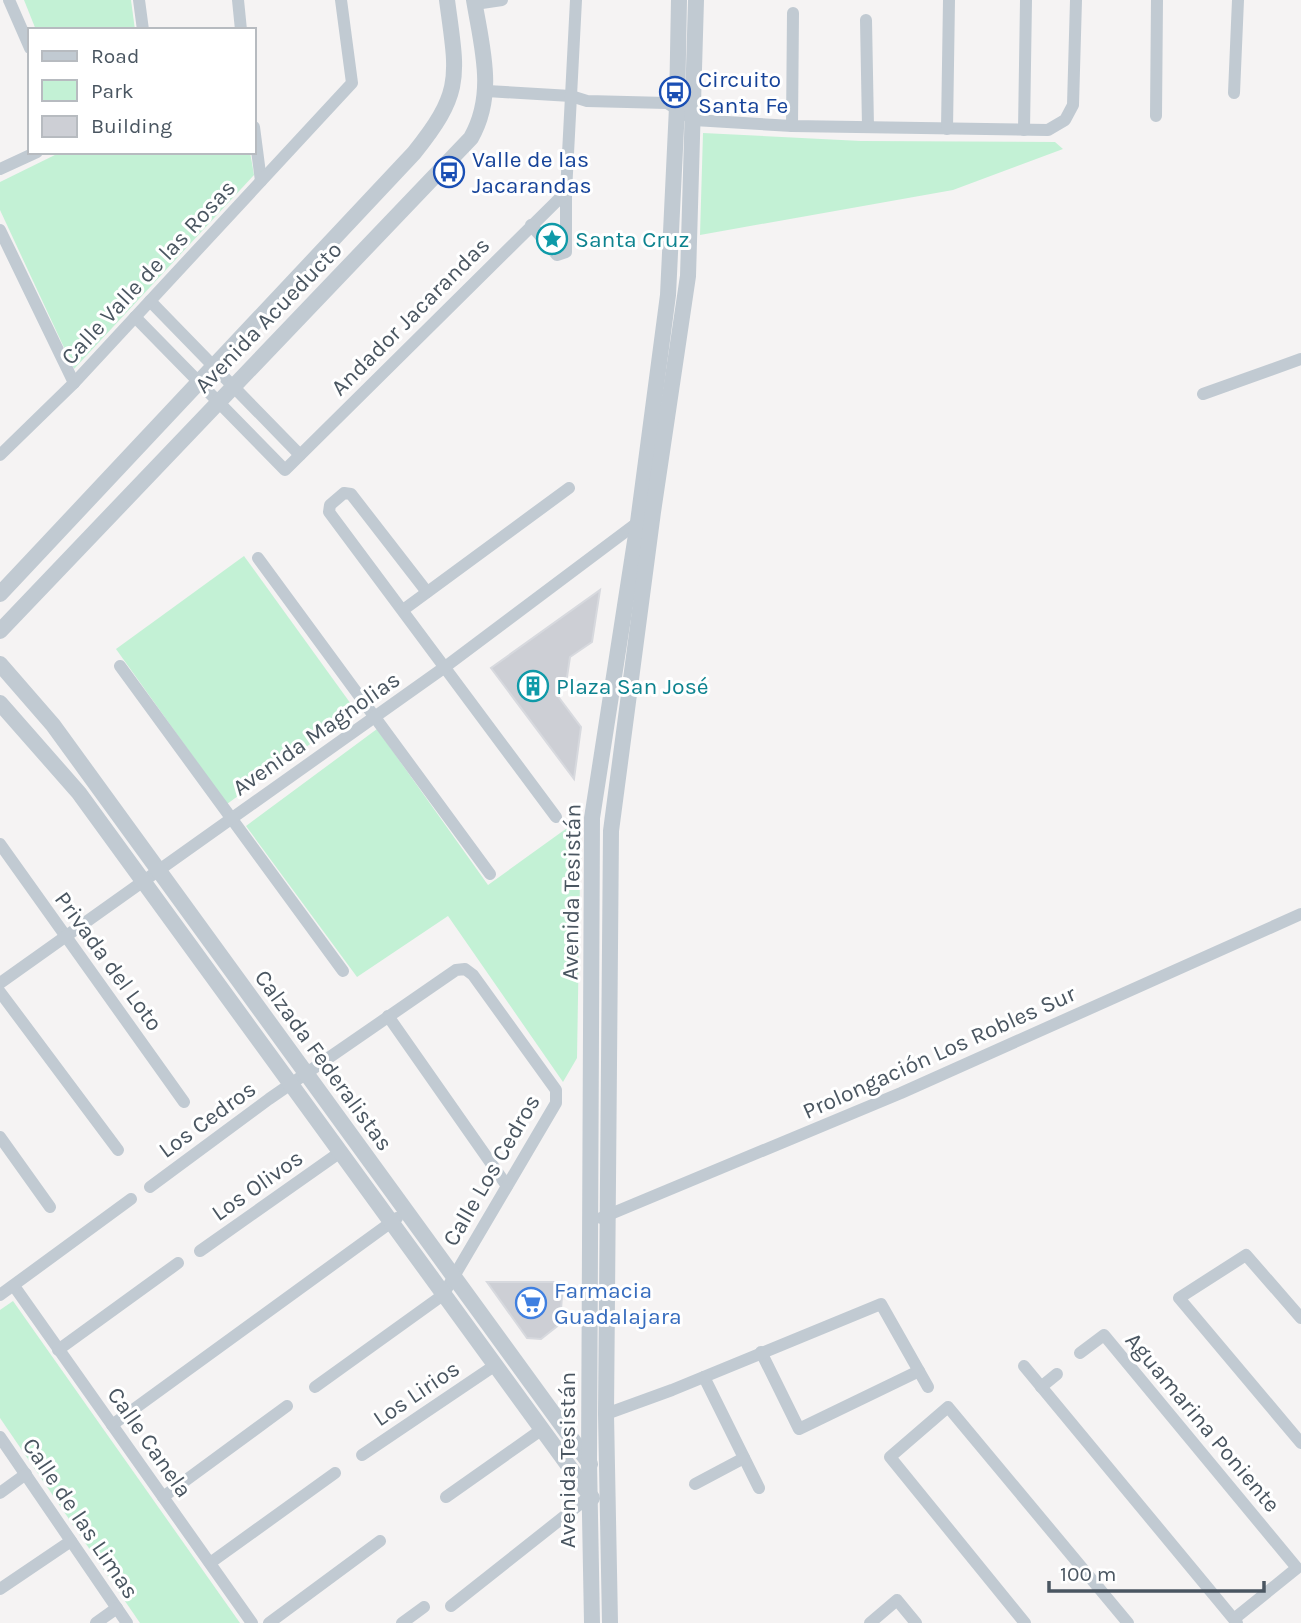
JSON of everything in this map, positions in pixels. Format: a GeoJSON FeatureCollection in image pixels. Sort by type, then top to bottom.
{"type":"FeatureCollection","features":[{"type":"Feature","properties":{"kind":"street"},"geometry":{"type":"LineString","coordinates":[[9,0],[28,43]]}},
{"type":"Feature","properties":{"kind":"street"},"geometry":{"type":"LineString","coordinates":[[139,0],[143,28]]}},
{"type":"Feature","properties":{"kind":"street"},"geometry":{"type":"LineString","coordinates":[[238,0],[241,28]]}},
{"type":"Feature","properties":{"kind":"street","name":"Calle Valle de las Rosas"},"geometry":{"type":"LineString","coordinates":[[0,455],[74,383],[352,83],[341,0]]}},
{"type":"Feature","properties":{"kind":"street","name":"Avenida Acueducto"},"geometry":{"type":"LineString","coordinates":[[0,594],[215,367],[440,121],[454,82],[446,0]]}},
{"type":"Feature","properties":{"kind":"street"},"geometry":{"type":"LineString","coordinates":[[474,2],[502,0]]}},
{"type":"Feature","properties":{"kind":"street"},"geometry":{"type":"LineString","coordinates":[[531,225],[557,255],[566,252],[566,192],[576,0]]}},
{"type":"Feature","properties":{"kind":"street","name":"Avenida Tesistán"},"geometry":{"type":"LineString","coordinates":[[592,1623],[589,1462],[592,818],[638,522],[670,272],[679,0]]}},
{"type":"Feature","properties":{"kind":"street","name":"Avenida Tesistán"},"geometry":{"type":"LineString","coordinates":[[610,1623],[606,1414],[611,831],[653,512],[688,276],[696,0]]}},
{"type":"Feature","properties":{"kind":"street"},"geometry":{"type":"LineString","coordinates":[[947,129],[949,0]]}},
{"type":"Feature","properties":{"kind":"street"},"geometry":{"type":"LineString","coordinates":[[1024,130],[1026,0]]}},
{"type":"Feature","properties":{"kind":"street"},"geometry":{"type":"LineString","coordinates":[[487,91],[570,96],[587,101],[667,103],[694,120],[792,126],[1048,130],[1065,120],[1073,105],[1076,0]]}},
{"type":"Feature","properties":{"kind":"street"},"geometry":{"type":"LineString","coordinates":[[1156,116],[1157,0]]}},
{"type":"Feature","properties":{"kind":"street"},"geometry":{"type":"LineString","coordinates":[[1234,93],[1238,0]]}},
{"type":"Feature","properties":{"kind":"street","name":"Avenida Acueducto"},"geometry":{"type":"LineString","coordinates":[[0,631],[471,138],[483,117],[487,91],[474,2]]}},
{"type":"Feature","properties":{"kind":"street"},"geometry":{"type":"LineString","coordinates":[[792,126],[793,13]]}},
{"type":"Feature","properties":{"kind":"street"},"geometry":{"type":"LineString","coordinates":[[866,20],[868,127]]}},
{"type":"Feature","properties":{"kind":"street"},"geometry":{"type":"LineString","coordinates":[[256,142],[261,181]]}},
{"type":"Feature","properties":{"kind":"street"},"geometry":{"type":"LineString","coordinates":[[0,169],[33,154]]}},
{"type":"Feature","properties":{"kind":"street","name":"Andador Jacarandas"},"geometry":{"type":"LineString","coordinates":[[218,403],[285,470],[566,192]]}},
{"type":"Feature","properties":{"kind":"street"},"geometry":{"type":"LineString","coordinates":[[0,230],[74,383]]}},
{"type":"Feature","properties":{"kind":"street"},"geometry":{"type":"LineString","coordinates":[[150,301],[300,455]]}},
{"type":"Feature","properties":{"kind":"street"},"geometry":{"type":"LineString","coordinates":[[135,317],[218,403]]}},
{"type":"Feature","properties":{"kind":"street"},"geometry":{"type":"LineString","coordinates":[[1203,394],[1301,359]]}},
{"type":"Feature","properties":{"kind":"street"},"geometry":{"type":"LineString","coordinates":[[403,610],[569,488]]}},
{"type":"Feature","properties":{"kind":"street"},"geometry":{"type":"LineString","coordinates":[[427,592],[351,494],[344,493],[335,499],[329,512],[556,817]]}},
{"type":"Feature","properties":{"kind":"street","name":"Avenida Magnolias"},"geometry":{"type":"LineString","coordinates":[[0,983],[445,667],[653,512]]}},
{"type":"Feature","properties":{"kind":"street"},"geometry":{"type":"LineString","coordinates":[[258,558],[490,874]]}},
{"type":"Feature","properties":{"kind":"street","name":"Calzada Federalistas"},"geometry":{"type":"LineString","coordinates":[[0,664],[30,696],[607,1487]]}},
{"type":"Feature","properties":{"kind":"street"},"geometry":{"type":"LineString","coordinates":[[120,666],[343,971]]}},
{"type":"Feature","properties":{"kind":"street"},"geometry":{"type":"LineString","coordinates":[[5,708],[30,696]]}},
{"type":"Feature","properties":{"kind":"street","name":"Calzada Federalistas"},"geometry":{"type":"LineString","coordinates":[[5,708],[79,793],[608,1521]]}},
{"type":"Feature","properties":{"kind":"street"},"geometry":{"type":"LineString","coordinates":[[79,793],[93,782]]}},
{"type":"Feature","properties":{"kind":"street","name":"Privada del Loto"},"geometry":{"type":"LineString","coordinates":[[0,844],[184,1101]]}},
{"type":"Feature","properties":{"kind":"street","name":"Prolongación Los Robles Sur"},"geometry":{"type":"LineString","coordinates":[[591,1222],[901,1093],[1301,914]]}},
{"type":"Feature","properties":{"kind":"street","name":"Calle Los Cedros"},"geometry":{"type":"LineString","coordinates":[[306,1073],[456,970],[465,969],[473,975],[556,1090],[556,1103],[443,1295]]}},
{"type":"Feature","properties":{"kind":"street"},"geometry":{"type":"LineString","coordinates":[[591,976],[610,975]]}},
{"type":"Feature","properties":{"kind":"street"},"geometry":{"type":"LineString","coordinates":[[0,992],[118,1150]]}},
{"type":"Feature","properties":{"kind":"street"},"geometry":{"type":"LineString","coordinates":[[388,1016],[507,1186]]}},
{"type":"Feature","properties":{"kind":"street","name":"Los Cedros"},"geometry":{"type":"LineString","coordinates":[[150,1187],[306,1073]]}},
{"type":"Feature","properties":{"kind":"street"},"geometry":{"type":"LineString","coordinates":[[0,1137],[50,1207]]}},
{"type":"Feature","properties":{"kind":"street","name":"Los Olivos"},"geometry":{"type":"LineString","coordinates":[[200,1251],[339,1153]]}},
{"type":"Feature","properties":{"kind":"street"},"geometry":{"type":"LineString","coordinates":[[0,1295],[131,1199]]}},
{"type":"Feature","properties":{"kind":"street"},"geometry":{"type":"LineString","coordinates":[[111,1425],[406,1212]]}},
{"type":"Feature","properties":{"kind":"street"},"geometry":{"type":"LineString","coordinates":[[1301,1318],[1246,1255],[1179,1298],[1301,1443]]}},
{"type":"Feature","properties":{"kind":"street"},"geometry":{"type":"LineString","coordinates":[[58,1350],[178,1263]]}},
{"type":"Feature","properties":{"kind":"street","name":"Calle Canela"},"geometry":{"type":"LineString","coordinates":[[13,1286],[252,1623]]}},
{"type":"Feature","properties":{"kind":"street"},"geometry":{"type":"LineString","coordinates":[[315,1387],[443,1295]]}},
{"type":"Feature","properties":{"kind":"street"},"geometry":{"type":"LineString","coordinates":[[606,1414],[881,1304],[929,1387]]}},
{"type":"Feature","properties":{"kind":"street","name":"Aguamarina Poniente"},"geometry":{"type":"LineString","coordinates":[[1080,1353],[1104,1335],[1297,1568],[1235,1621]]}},
{"type":"Feature","properties":{"kind":"street"},"geometry":{"type":"LineString","coordinates":[[761,1352],[799,1429],[919,1371]]}},
{"type":"Feature","properties":{"kind":"street","name":"Los Lirios"},"geometry":{"type":"LineString","coordinates":[[362,1455],[494,1366]]}},
{"type":"Feature","properties":{"kind":"street"},"geometry":{"type":"LineString","coordinates":[[1024,1366],[1235,1621]]}},
{"type":"Feature","properties":{"kind":"street"},"geometry":{"type":"LineString","coordinates":[[1041,1387],[1057,1374]]}},
{"type":"Feature","properties":{"kind":"street"},"geometry":{"type":"LineString","coordinates":[[704,1377],[759,1488]]}},
{"type":"Feature","properties":{"kind":"street"},"geometry":{"type":"LineString","coordinates":[[163,1497],[287,1406]]}},
{"type":"Feature","properties":{"kind":"street"},"geometry":{"type":"LineString","coordinates":[[1024,1623],[890,1457],[948,1407],[1128,1623]]}},
{"type":"Feature","properties":{"kind":"street"},"geometry":{"type":"LineString","coordinates":[[446,1497],[541,1430]]}},
{"type":"Feature","properties":{"kind":"street","name":"Calle de las Limas"},"geometry":{"type":"LineString","coordinates":[[0,1437],[127,1623]]}},
{"type":"Feature","properties":{"kind":"street"},"geometry":{"type":"LineString","coordinates":[[695,1484],[744,1458]]}},
{"type":"Feature","properties":{"kind":"street"},"geometry":{"type":"LineString","coordinates":[[210,1563],[335,1473]]}},
{"type":"Feature","properties":{"kind":"street"},"geometry":{"type":"LineString","coordinates":[[0,1493],[26,1474]]}},
{"type":"Feature","properties":{"kind":"street"},"geometry":{"type":"LineString","coordinates":[[451,1606],[590,1496]]}},
{"type":"Feature","properties":{"kind":"street"},"geometry":{"type":"LineString","coordinates":[[0,1589],[71,1541]]}},
{"type":"Feature","properties":{"kind":"street"},"geometry":{"type":"LineString","coordinates":[[269,1623],[380,1541]]}},
{"type":"Feature","properties":{"kind":"street"},"geometry":{"type":"LineString","coordinates":[[870,1623],[897,1601],[916,1623]]}},
{"type":"Feature","properties":{"kind":"street"},"geometry":{"type":"LineString","coordinates":[[402,1623],[424,1606]]}},
{"type":"Feature","properties":{"kind":"street"},"geometry":{"type":"LineString","coordinates":[[96,1623],[117,1608]]}},
{"type":"Feature","properties":{"kind":"green space"},"geometry":{"type":"Polygon","coordinates":[[[24,0],[131,0],[135,28],[35,28],[24,0]]]}},
{"type":"Feature","properties":{"kind":"green space"},"geometry":{"type":"Polygon","coordinates":[[[703,133],[861,141],[1055,142],[1063,149],[953,190],[700,235],[703,133]]]}},
{"type":"Feature","properties":{"kind":"green space"},"geometry":{"type":"Polygon","coordinates":[[[57,154],[250,154],[254,175],[74,369],[0,210],[0,182],[57,154]]]}},
{"type":"Feature","properties":{"kind":"green space"},"geometry":{"type":"Polygon","coordinates":[[[244,556],[356,711],[227,804],[116,649],[244,556]]]}},
{"type":"Feature","properties":{"kind":"green space"},"geometry":{"type":"Polygon","coordinates":[[[377,729],[488,885],[581,818],[577,1058],[563,1082],[448,916],[357,977],[246,826],[377,729]]]}},
{"type":"Feature","properties":{"kind":"green space"},"geometry":{"type":"Polygon","coordinates":[[[13,1301],[240,1623],[140,1623],[0,1418],[0,1310],[13,1301]]]}},
{"type":"Feature","properties":{"kind":"building","name":"Plaza San José"},"geometry":{"type":"Polygon","coordinates":[[[600,590],[592,642],[570,657],[567,677],[557,695],[581,727],[574,779],[491,668],[600,590]]]}},
{"type":"Feature","properties":{"kind":"building","name":"Farmacia Guadalajara"},"geometry":{"type":"Polygon","coordinates":[[[487,1282],[563,1282],[560,1324],[541,1339],[527,1338],[487,1282]]]}},
{"type":"Feature","properties":{"kind":"place","name":"Circuito Santa Fe"},"geometry":{"type":"Point","coordinates":[675,92]}},
{"type":"Feature","properties":{"kind":"place","name":"Valle de las Jacarandas"},"geometry":{"type":"Point","coordinates":[449,172]}},
{"type":"Feature","properties":{"kind":"place","name":"Santa Cruz"},"geometry":{"type":"Point","coordinates":[552,239]}},
{"type":"Feature","properties":{"kind":"place","name":"Plaza San José"},"geometry":{"type":"Point","coordinates":[533,686]}},
{"type":"Feature","properties":{"kind":"place","name":"Farmacia Guadalajara"},"geometry":{"type":"Point","coordinates":[531,1303]}}]}
